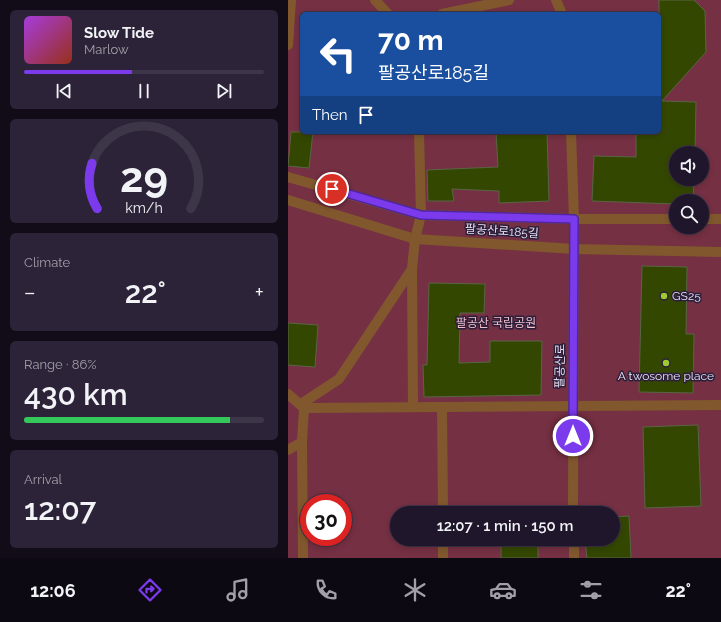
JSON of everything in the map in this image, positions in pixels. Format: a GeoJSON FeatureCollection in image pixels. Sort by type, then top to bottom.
{"type":"FeatureCollection","features":[{"type":"Feature","properties":{"kind":"street"},"geometry":{"type":"LineString","coordinates":[[288,46],[291,0]]}},
{"type":"Feature","properties":{"kind":"street"},"geometry":{"type":"LineString","coordinates":[[375,0],[386,12]]}},
{"type":"Feature","properties":{"kind":"street"},"geometry":{"type":"LineString","coordinates":[[448,12],[476,3],[509,0]]}},
{"type":"Feature","properties":{"kind":"street"},"geometry":{"type":"LineString","coordinates":[[556,0],[561,12]]}},
{"type":"Feature","properties":{"kind":"street"},"geometry":{"type":"LineString","coordinates":[[413,407],[412,269],[415,239],[421,215],[419,134]]}},
{"type":"Feature","properties":{"kind":"street","name":"팔공산로"},"geometry":{"type":"LineString","coordinates":[[571,134],[574,219],[572,406],[573,506]]}},
{"type":"Feature","properties":{"kind":"street","name":"팔공산로185길"},"geometry":{"type":"LineString","coordinates":[[288,177],[421,215],[574,219],[669,219]]}},
{"type":"Feature","properties":{"kind":"street","name":"팔공산로185길"},"geometry":{"type":"LineString","coordinates":[[288,200],[415,239],[574,249],[721,252]]}},
{"type":"Feature","properties":{"kind":"street"},"geometry":{"type":"LineString","coordinates":[[709,219],[721,219]]}},
{"type":"Feature","properties":{"kind":"street"},"geometry":{"type":"LineString","coordinates":[[303,406],[339,379],[412,269]]}},
{"type":"Feature","properties":{"kind":"street"},"geometry":{"type":"LineString","coordinates":[[288,394],[303,406],[721,406]]}},
{"type":"Feature","properties":{"kind":"street"},"geometry":{"type":"LineString","coordinates":[[303,406],[302,442],[304,558]]}},
{"type":"Feature","properties":{"kind":"street"},"geometry":{"type":"LineString","coordinates":[[442,407],[443,506]]}},
{"type":"Feature","properties":{"kind":"street"},"geometry":{"type":"LineString","coordinates":[[288,450],[302,442]]}},
{"type":"Feature","properties":{"kind":"street"},"geometry":{"type":"LineString","coordinates":[[443,546],[443,558]]}},
{"type":"Feature","properties":{"kind":"street"},"geometry":{"type":"LineString","coordinates":[[574,546],[574,558]]}},
{"type":"Feature","properties":{"kind":"green space","name":"팔공산 국립공원"},"geometry":{"type":"Polygon","coordinates":[[[288,0],[721,0],[721,558],[288,558],[288,0]]]}},
{"type":"Feature","properties":{"kind":"building"},"geometry":{"type":"Polygon","coordinates":[[[659,0],[694,0],[705,11],[706,52],[662,101],[696,102],[695,146],[669,146],[669,186],[694,186],[693,194],[669,194],[669,204],[592,201],[594,156],[636,157],[636,134],[661,134],[661,12],[659,12],[659,0]]]}},
{"type":"Feature","properties":{"kind":"building"},"geometry":{"type":"Polygon","coordinates":[[[291,132],[313,134],[309,168],[288,166],[291,132]]]}},
{"type":"Feature","properties":{"kind":"building"},"geometry":{"type":"Polygon","coordinates":[[[496,134],[547,134],[549,201],[499,203],[499,191],[452,189],[454,201],[428,201],[427,170],[498,167],[496,134]]]}},
{"type":"Feature","properties":{"kind":"building"},"geometry":{"type":"Polygon","coordinates":[[[642,266],[687,267],[686,334],[694,334],[693,393],[639,392],[642,266]]]}},
{"type":"Feature","properties":{"kind":"building"},"geometry":{"type":"Polygon","coordinates":[[[429,283],[485,284],[484,313],[460,313],[459,363],[490,362],[490,341],[542,341],[541,395],[424,397],[423,365],[427,365],[429,283]]]}},
{"type":"Feature","properties":{"kind":"building"},"geometry":{"type":"Polygon","coordinates":[[[288,323],[318,325],[315,367],[288,365],[288,323]]]}},
{"type":"Feature","properties":{"kind":"building"},"geometry":{"type":"Polygon","coordinates":[[[698,425],[701,506],[645,508],[643,427],[698,425]]]}},
{"type":"Feature","properties":{"kind":"building"},"geometry":{"type":"Polygon","coordinates":[[[629,516],[631,558],[587,558],[586,546],[620,546],[620,517],[629,516]]]}},
{"type":"Feature","properties":{"kind":"building"},"geometry":{"type":"Polygon","coordinates":[[[501,546],[538,546],[538,558],[501,558],[501,546]]]}},
{"type":"Feature","properties":{"kind":"place","name":"GS25"},"geometry":{"type":"Point","coordinates":[664,296]}},
{"type":"Feature","properties":{"kind":"place","name":"A twosome place"},"geometry":{"type":"Point","coordinates":[666,363]}},
{"type":"Feature","properties":{"kind":"route"},"geometry":{"type":"LineString","coordinates":[[332,189],[421,215],[574,219],[573,436]]}}]}
